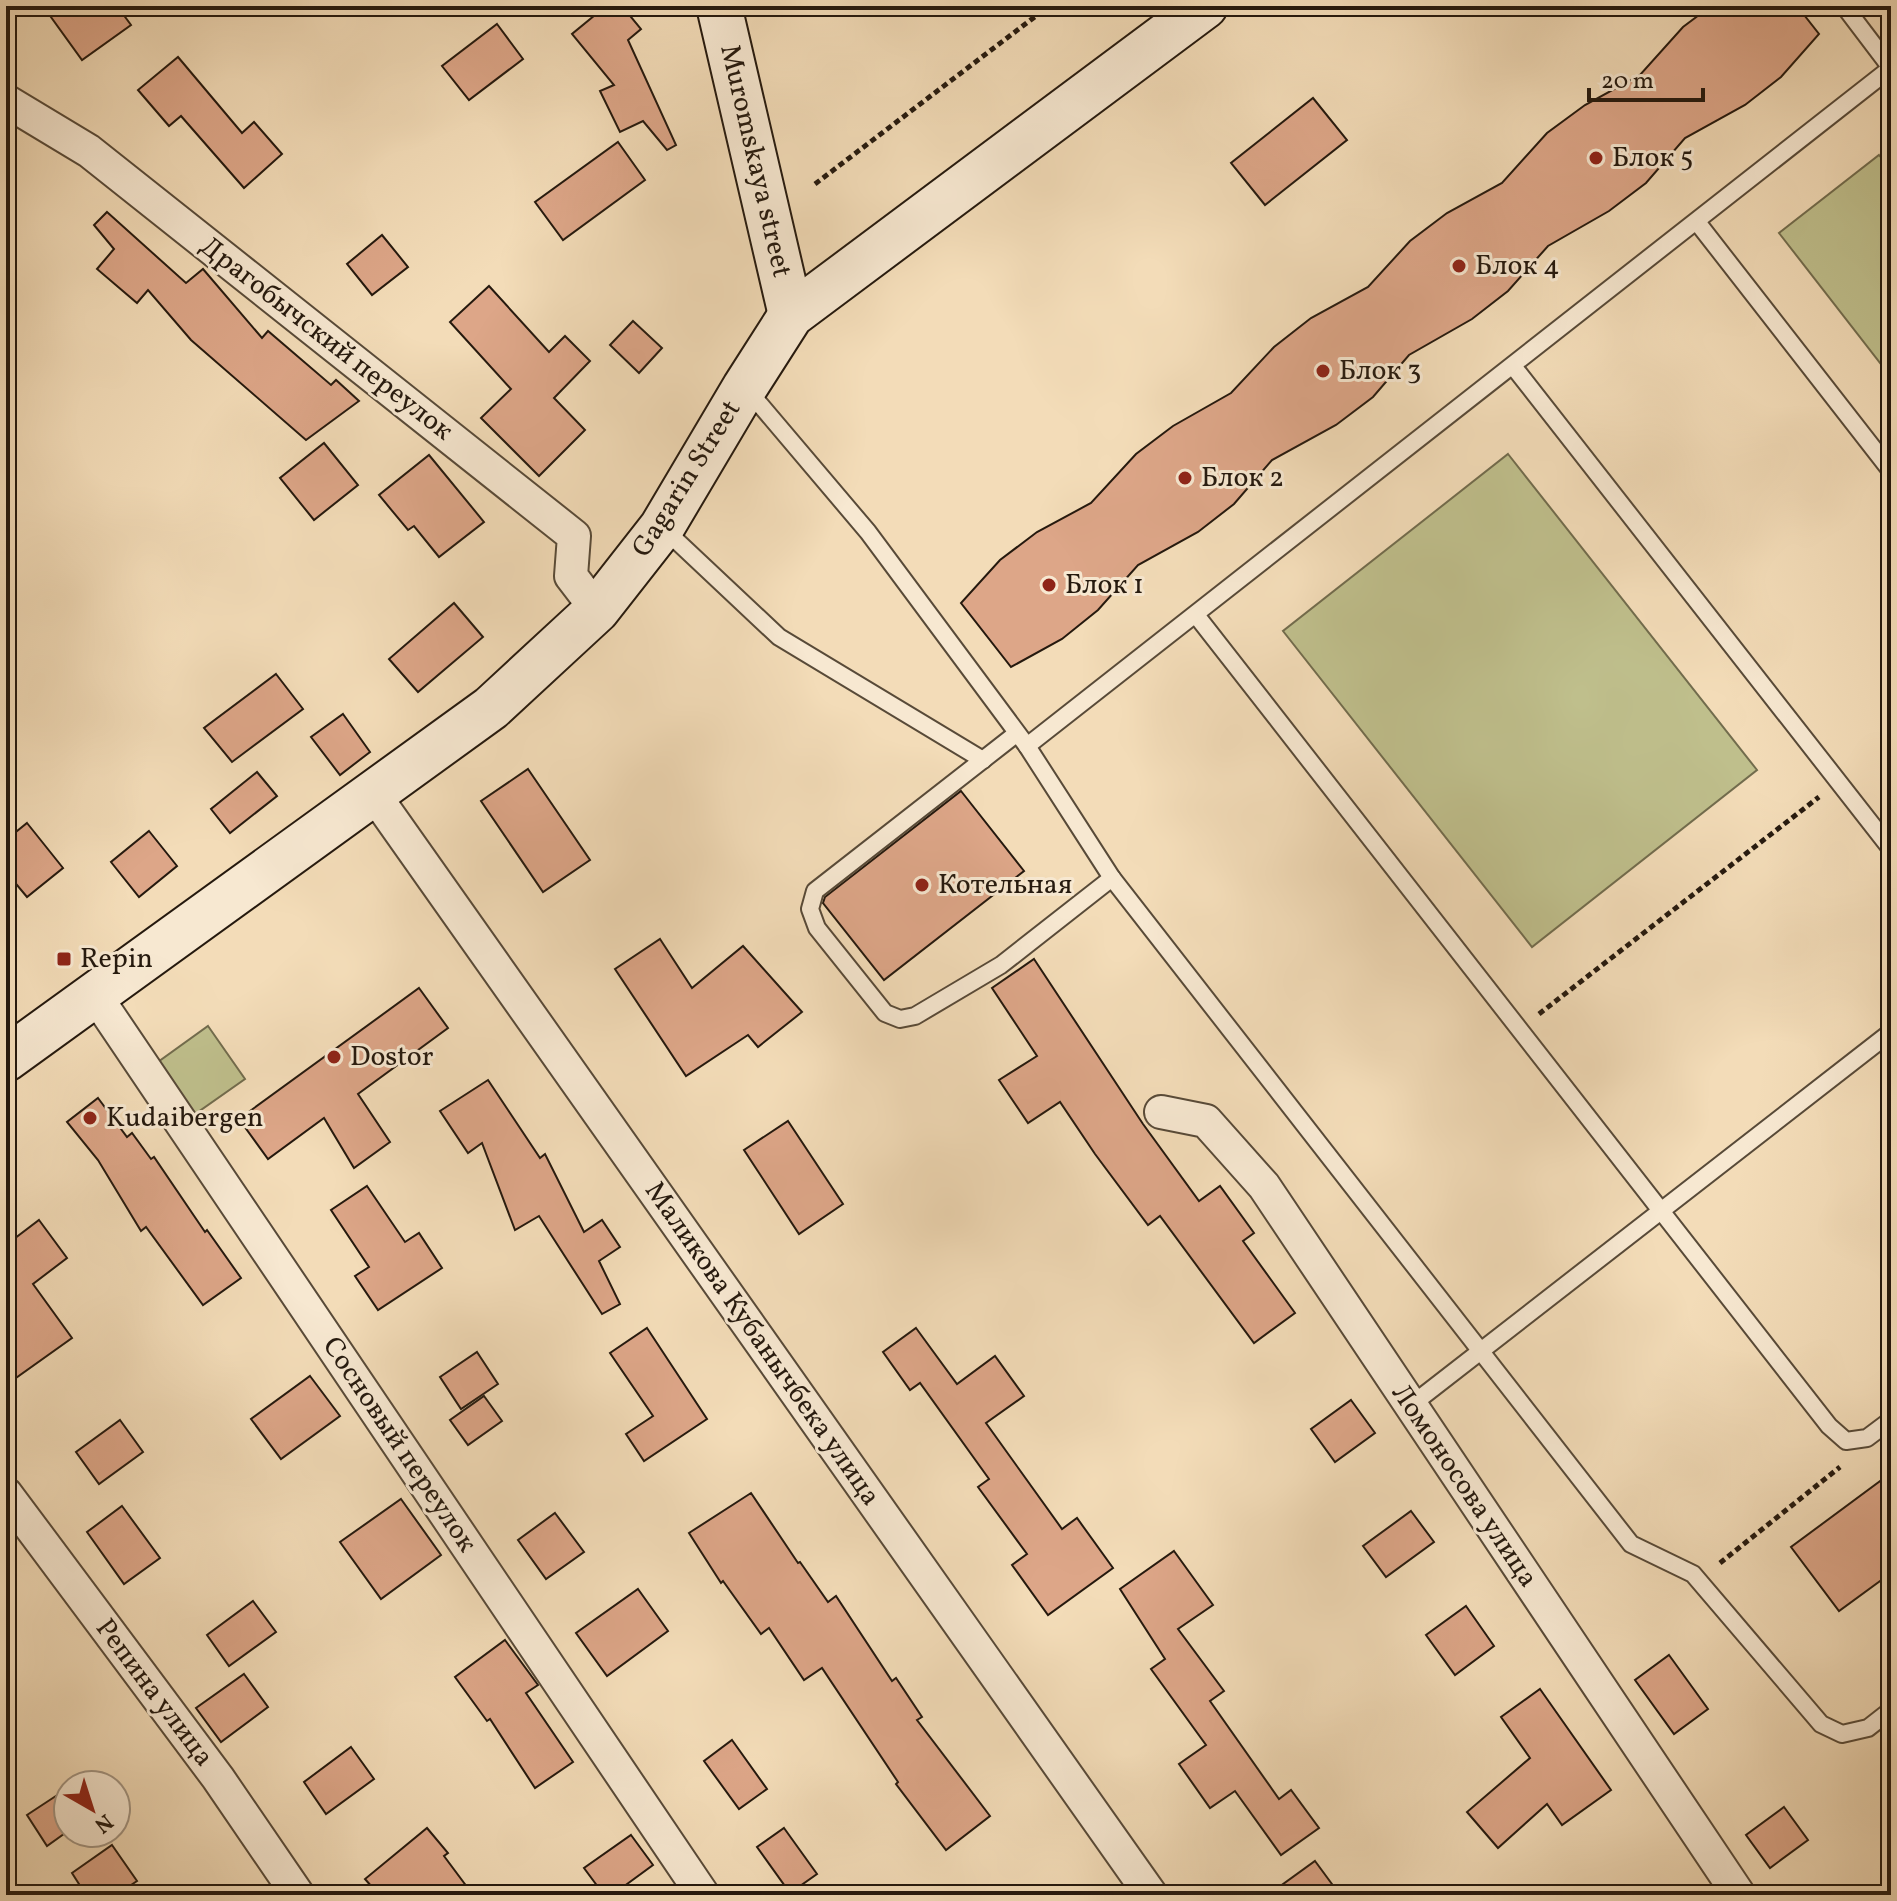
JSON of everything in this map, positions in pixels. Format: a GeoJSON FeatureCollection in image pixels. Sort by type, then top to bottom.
{"type":"FeatureCollection","features":[{"type":"Feature","properties":{"kind":"main road","name":"Muromskaya street"},"geometry":{"type":"LineString","coordinates":[[719,6],[791,315]]}},
{"type":"Feature","properties":{"kind":"main road","name":"Gagarin Street"},"geometry":{"type":"LineString","coordinates":[[6,1059],[491,708],[597,610],[662,527],[791,315],[1205,6]]}},
{"type":"Feature","properties":{"kind":"street","name":"Драгобычский переулок"},"geometry":{"type":"LineString","coordinates":[[6,101],[89,151],[574,536],[571,576],[597,610]]}},
{"type":"Feature","properties":{"kind":"street","name":"Маликова Кубанычбека улица"},"geometry":{"type":"LineString","coordinates":[[373,793],[1151,1895]]}},
{"type":"Feature","properties":{"kind":"street","name":"Сосновый переулок"},"geometry":{"type":"LineString","coordinates":[[95,995],[703,1895]]}},
{"type":"Feature","properties":{"kind":"street","name":"Ломоносова улица"},"geometry":{"type":"LineString","coordinates":[[1161,1112],[1206,1121],[1264,1186],[1739,1895]]}},
{"type":"Feature","properties":{"kind":"street","name":"Репина улица"},"geometry":{"type":"LineString","coordinates":[[6,1494],[218,1778],[298,1895]]}},
{"type":"Feature","properties":{"kind":"lane"},"geometry":{"type":"LineString","coordinates":[[1112,878],[1001,965],[915,1016],[900,1019],[885,1013],[817,928],[810,909],[815,891],[983,760],[1022,740],[1196,615],[1891,68],[1844,6]]}},
{"type":"Feature","properties":{"kind":"lane"},"geometry":{"type":"LineString","coordinates":[[1697,222],[1891,471]]}},
{"type":"Feature","properties":{"kind":"lane"},"geometry":{"type":"LineString","coordinates":[[1513,366],[1891,849]]}},
{"type":"Feature","properties":{"kind":"lane"},"geometry":{"type":"LineString","coordinates":[[745,387],[868,532],[1022,740],[1112,878],[1631,1544],[1693,1574],[1821,1724],[1842,1734],[1868,1728],[1891,1710]]}},
{"type":"Feature","properties":{"kind":"lane"},"geometry":{"type":"LineString","coordinates":[[662,527],[779,637],[983,760]]}},
{"type":"Feature","properties":{"kind":"lane"},"geometry":{"type":"LineString","coordinates":[[1196,615],[1829,1426],[1846,1441],[1867,1438],[1891,1420]]}},
{"type":"Feature","properties":{"kind":"lane"},"geometry":{"type":"LineString","coordinates":[[1410,1406],[1891,1032]]}},
{"type":"Feature","properties":{"kind":"path"},"geometry":{"type":"LineString","coordinates":[[815,184],[1049,6]]}},
{"type":"Feature","properties":{"kind":"path"},"geometry":{"type":"LineString","coordinates":[[1520,1030],[1839,782]]}},
{"type":"Feature","properties":{"kind":"path"},"geometry":{"type":"LineString","coordinates":[[1698,1580],[1845,1463],[1846,1441]]}},
{"type":"Feature","properties":{"kind":"green space"},"geometry":{"type":"Polygon","coordinates":[[[1879,155],[1891,170],[1891,377],[1779,233],[1879,155]]]}},
{"type":"Feature","properties":{"kind":"green space"},"geometry":{"type":"Polygon","coordinates":[[[1508,454],[1757,770],[1532,947],[1283,631],[1508,454]]]}},
{"type":"Feature","properties":{"kind":"green space"},"geometry":{"type":"Polygon","coordinates":[[[208,1026],[245,1079],[188,1119],[151,1067],[208,1026]]]}},
{"type":"Feature","properties":{"kind":"building"},"geometry":{"type":"Polygon","coordinates":[[[43,6],[117,6],[131,25],[82,60],[43,6]]]}},
{"type":"Feature","properties":{"kind":"building"},"geometry":{"type":"Polygon","coordinates":[[[606,6],[622,6],[641,29],[628,40],[676,145],[667,150],[643,121],[620,132],[600,91],[614,85],[572,34],[606,6]]]}},
{"type":"Feature","properties":{"kind":"building"},"geometry":{"type":"Polygon","coordinates":[[[1711,6],[1797,6],[1819,34],[1781,77],[1745,105],[1685,138],[1646,183],[1609,211],[1548,246],[1508,291],[1472,319],[1409,355],[1373,397],[1336,425],[1272,460],[1234,504],[1198,532],[1138,565],[1098,610],[1062,639],[1011,667],[961,603],[1000,560],[1037,532],[1091,503],[1136,454],[1173,426],[1231,393],[1274,347],[1311,318],[1368,287],[1410,241],[1447,213],[1502,183],[1547,133],[1585,105],[1640,75],[1683,27],[1711,6]]]}},
{"type":"Feature","properties":{"kind":"building"},"geometry":{"type":"Polygon","coordinates":[[[497,24],[523,59],[469,100],[442,66],[497,24]]]}},
{"type":"Feature","properties":{"kind":"building"},"geometry":{"type":"Polygon","coordinates":[[[178,57],[242,133],[254,122],[282,154],[244,188],[181,116],[169,126],[138,90],[178,57]]]}},
{"type":"Feature","properties":{"kind":"building"},"geometry":{"type":"Polygon","coordinates":[[[1313,98],[1347,140],[1265,205],[1231,163],[1313,98]]]}},
{"type":"Feature","properties":{"kind":"building"},"geometry":{"type":"Polygon","coordinates":[[[618,142],[645,180],[563,240],[535,202],[618,142]]]}},
{"type":"Feature","properties":{"kind":"building"},"geometry":{"type":"Polygon","coordinates":[[[107,212],[186,283],[203,269],[262,338],[268,331],[331,385],[336,380],[359,401],[306,440],[191,340],[148,290],[137,303],[97,269],[114,249],[94,225],[107,212]]]}},
{"type":"Feature","properties":{"kind":"building"},"geometry":{"type":"Polygon","coordinates":[[[382,235],[408,267],[372,295],[347,264],[382,235]]]}},
{"type":"Feature","properties":{"kind":"building"},"geometry":{"type":"Polygon","coordinates":[[[489,286],[549,352],[565,336],[590,361],[554,398],[585,430],[539,476],[481,418],[511,389],[450,322],[489,286]]]}},
{"type":"Feature","properties":{"kind":"building"},"geometry":{"type":"Polygon","coordinates":[[[633,321],[662,348],[639,373],[610,345],[633,321]]]}},
{"type":"Feature","properties":{"kind":"building"},"geometry":{"type":"Polygon","coordinates":[[[324,443],[358,485],[314,520],[280,478],[324,443]]]}},
{"type":"Feature","properties":{"kind":"building"},"geometry":{"type":"Polygon","coordinates":[[[429,455],[484,522],[439,557],[414,526],[408,530],[379,495],[429,455]]]}},
{"type":"Feature","properties":{"kind":"building"},"geometry":{"type":"Polygon","coordinates":[[[454,603],[483,637],[418,692],[389,659],[454,603]]]}},
{"type":"Feature","properties":{"kind":"building"},"geometry":{"type":"Polygon","coordinates":[[[276,674],[303,709],[232,762],[204,728],[276,674]]]}},
{"type":"Feature","properties":{"kind":"building"},"geometry":{"type":"Polygon","coordinates":[[[343,714],[370,752],[340,775],[311,737],[343,714]]]}},
{"type":"Feature","properties":{"kind":"building"},"geometry":{"type":"Polygon","coordinates":[[[528,769],[590,860],[543,892],[481,801],[528,769]]]}},
{"type":"Feature","properties":{"kind":"building"},"geometry":{"type":"Polygon","coordinates":[[[257,772],[277,796],[230,833],[211,809],[257,772]]]}},
{"type":"Feature","properties":{"kind":"building","name":"Котельная"},"geometry":{"type":"Polygon","coordinates":[[[961,791],[1024,871],[884,980],[823,903],[825,897],[961,791]]]}},
{"type":"Feature","properties":{"kind":"building"},"geometry":{"type":"Polygon","coordinates":[[[27,823],[63,868],[27,897],[6,872],[6,840],[27,823]]]}},
{"type":"Feature","properties":{"kind":"building"},"geometry":{"type":"Polygon","coordinates":[[[149,831],[177,866],[139,897],[111,862],[149,831]]]}},
{"type":"Feature","properties":{"kind":"building"},"geometry":{"type":"Polygon","coordinates":[[[660,939],[692,988],[743,946],[802,1012],[758,1047],[748,1035],[686,1076],[615,969],[660,939]]]}},
{"type":"Feature","properties":{"kind":"building"},"geometry":{"type":"Polygon","coordinates":[[[1034,959],[1143,1124],[1199,1201],[1220,1186],[1254,1233],[1243,1241],[1295,1313],[1254,1343],[1160,1216],[1148,1225],[1060,1102],[1028,1123],[999,1080],[1037,1056],[992,988],[1034,959]]]}},
{"type":"Feature","properties":{"kind":"building"},"geometry":{"type":"Polygon","coordinates":[[[419,988],[448,1028],[358,1094],[390,1142],[354,1168],[324,1118],[268,1159],[239,1119],[419,988]]]}},
{"type":"Feature","properties":{"kind":"building"},"geometry":{"type":"Polygon","coordinates":[[[488,1080],[540,1158],[545,1154],[584,1232],[602,1220],[620,1247],[599,1261],[620,1304],[602,1314],[539,1216],[515,1230],[482,1143],[468,1153],[440,1111],[488,1080]]]}},
{"type":"Feature","properties":{"kind":"building"},"geometry":{"type":"Polygon","coordinates":[[[98,1098],[127,1137],[132,1133],[151,1159],[154,1157],[241,1278],[203,1305],[146,1227],[141,1231],[98,1160],[67,1122],[98,1098]]]}},
{"type":"Feature","properties":{"kind":"building"},"geometry":{"type":"Polygon","coordinates":[[[788,1121],[843,1204],[799,1234],[744,1150],[788,1121]]]}},
{"type":"Feature","properties":{"kind":"building"},"geometry":{"type":"Polygon","coordinates":[[[367,1186],[405,1242],[419,1233],[442,1268],[378,1310],[355,1276],[369,1267],[331,1210],[367,1186]]]}},
{"type":"Feature","properties":{"kind":"building"},"geometry":{"type":"Polygon","coordinates":[[[39,1220],[67,1258],[33,1284],[72,1338],[6,1385],[6,1245],[39,1220]]]}},
{"type":"Feature","properties":{"kind":"building"},"geometry":{"type":"Polygon","coordinates":[[[647,1328],[707,1419],[644,1461],[626,1434],[653,1416],[610,1353],[647,1328]]]}},
{"type":"Feature","properties":{"kind":"building"},"geometry":{"type":"Polygon","coordinates":[[[916,1328],[957,1384],[995,1356],[1024,1396],[986,1423],[1062,1529],[1077,1518],[1113,1568],[1048,1615],[1012,1565],[1027,1554],[978,1487],[989,1479],[920,1383],[910,1390],[883,1352],[916,1328]]]}},
{"type":"Feature","properties":{"kind":"building"},"geometry":{"type":"Polygon","coordinates":[[[477,1352],[498,1384],[461,1409],[440,1377],[477,1352]]]}},
{"type":"Feature","properties":{"kind":"building"},"geometry":{"type":"Polygon","coordinates":[[[310,1376],[340,1416],[281,1459],[251,1419],[310,1376]]]}},
{"type":"Feature","properties":{"kind":"building"},"geometry":{"type":"Polygon","coordinates":[[[484,1396],[502,1421],[468,1445],[450,1420],[484,1396]]]}},
{"type":"Feature","properties":{"kind":"building"},"geometry":{"type":"Polygon","coordinates":[[[1351,1400],[1375,1433],[1335,1462],[1311,1429],[1351,1400]]]}},
{"type":"Feature","properties":{"kind":"building"},"geometry":{"type":"Polygon","coordinates":[[[120,1420],[143,1452],[99,1484],[76,1452],[120,1420]]]}},
{"type":"Feature","properties":{"kind":"building"},"geometry":{"type":"Polygon","coordinates":[[[1891,1473],[1891,1573],[1839,1611],[1791,1547],[1891,1473]]]}},
{"type":"Feature","properties":{"kind":"building"},"geometry":{"type":"Polygon","coordinates":[[[751,1493],[828,1602],[836,1596],[892,1681],[896,1678],[922,1717],[917,1720],[990,1816],[946,1850],[896,1784],[898,1782],[822,1668],[804,1680],[769,1628],[761,1634],[723,1581],[721,1583],[689,1533],[751,1493]]]}},
{"type":"Feature","properties":{"kind":"building"},"geometry":{"type":"Polygon","coordinates":[[[401,1499],[441,1555],[381,1599],[340,1542],[401,1499]]]}},
{"type":"Feature","properties":{"kind":"building"},"geometry":{"type":"Polygon","coordinates":[[[122,1506],[160,1558],[124,1584],[87,1532],[122,1506]]]}},
{"type":"Feature","properties":{"kind":"building"},"geometry":{"type":"Polygon","coordinates":[[[1411,1511],[1434,1542],[1386,1577],[1363,1546],[1411,1511]]]}},
{"type":"Feature","properties":{"kind":"building"},"geometry":{"type":"Polygon","coordinates":[[[555,1513],[584,1552],[546,1579],[518,1540],[555,1513]]]}},
{"type":"Feature","properties":{"kind":"building"},"geometry":{"type":"Polygon","coordinates":[[[1174,1551],[1213,1605],[1178,1629],[1224,1691],[1210,1701],[1279,1799],[1291,1790],[1319,1828],[1281,1855],[1235,1791],[1210,1808],[1179,1764],[1206,1745],[1151,1669],[1165,1659],[1120,1589],[1174,1551]]]}},
{"type":"Feature","properties":{"kind":"building"},"geometry":{"type":"Polygon","coordinates":[[[638,1589],[668,1631],[607,1676],[576,1633],[638,1589]]]}},
{"type":"Feature","properties":{"kind":"building"},"geometry":{"type":"Polygon","coordinates":[[[253,1601],[276,1632],[229,1666],[207,1635],[253,1601]]]}},
{"type":"Feature","properties":{"kind":"building"},"geometry":{"type":"Polygon","coordinates":[[[1466,1606],[1494,1646],[1455,1675],[1426,1635],[1466,1606]]]}},
{"type":"Feature","properties":{"kind":"building"},"geometry":{"type":"Polygon","coordinates":[[[505,1640],[538,1685],[526,1693],[573,1762],[535,1788],[490,1719],[487,1721],[455,1677],[505,1640]]]}},
{"type":"Feature","properties":{"kind":"building"},"geometry":{"type":"Polygon","coordinates":[[[1669,1655],[1708,1709],[1674,1734],[1635,1680],[1669,1655]]]}},
{"type":"Feature","properties":{"kind":"building"},"geometry":{"type":"Polygon","coordinates":[[[244,1674],[268,1707],[221,1742],[196,1708],[244,1674]]]}},
{"type":"Feature","properties":{"kind":"building"},"geometry":{"type":"Polygon","coordinates":[[[1540,1689],[1611,1790],[1562,1825],[1547,1804],[1498,1848],[1467,1812],[1530,1758],[1501,1717],[1540,1689]]]}},
{"type":"Feature","properties":{"kind":"building"},"geometry":{"type":"Polygon","coordinates":[[[732,1740],[767,1789],[739,1809],[704,1761],[732,1740]]]}},
{"type":"Feature","properties":{"kind":"building"},"geometry":{"type":"Polygon","coordinates":[[[351,1747],[374,1779],[326,1814],[304,1782],[351,1747]]]}},
{"type":"Feature","properties":{"kind":"building"},"geometry":{"type":"Polygon","coordinates":[[[52,1799],[52,1842],[47,1846],[27,1815],[52,1799]]]}},
{"type":"Feature","properties":{"kind":"building"},"geometry":{"type":"Polygon","coordinates":[[[1784,1807],[1808,1840],[1770,1868],[1746,1835],[1784,1807]]]}},
{"type":"Feature","properties":{"kind":"building"},"geometry":{"type":"Polygon","coordinates":[[[427,1828],[448,1853],[444,1856],[473,1895],[379,1895],[365,1879],[427,1828]]]}},
{"type":"Feature","properties":{"kind":"building"},"geometry":{"type":"Polygon","coordinates":[[[784,1828],[817,1874],[790,1893],[757,1847],[784,1828]]]}},
{"type":"Feature","properties":{"kind":"building"},"geometry":{"type":"Polygon","coordinates":[[[631,1835],[653,1865],[612,1895],[604,1895],[584,1868],[631,1835]]]}},
{"type":"Feature","properties":{"kind":"building"},"geometry":{"type":"Polygon","coordinates":[[[106,1849],[115,1849],[137,1881],[116,1895],[86,1895],[72,1873],[106,1849]]]}},
{"type":"Feature","properties":{"kind":"building"},"geometry":{"type":"Polygon","coordinates":[[[1315,1861],[1340,1895],[1268,1895],[1315,1861]]]}},
{"type":"Feature","properties":{"kind":"place","name":"Блок 5"},"geometry":{"type":"Point","coordinates":[1596,158]}},
{"type":"Feature","properties":{"kind":"place","name":"Блок 4"},"geometry":{"type":"Point","coordinates":[1459,266]}},
{"type":"Feature","properties":{"kind":"place","name":"Блок 3"},"geometry":{"type":"Point","coordinates":[1323,371]}},
{"type":"Feature","properties":{"kind":"place","name":"Блок 2"},"geometry":{"type":"Point","coordinates":[1185,478]}},
{"type":"Feature","properties":{"kind":"place","name":"Блок 1"},"geometry":{"type":"Point","coordinates":[1049,585]}},
{"type":"Feature","properties":{"kind":"place","name":"Котельная"},"geometry":{"type":"Point","coordinates":[922,885]}},
{"type":"Feature","properties":{"kind":"place","name":"Repin"},"geometry":{"type":"Point","coordinates":[64,959]}},
{"type":"Feature","properties":{"kind":"place","name":"Dostor"},"geometry":{"type":"Point","coordinates":[334,1057]}},
{"type":"Feature","properties":{"kind":"place","name":"Kudaibergen"},"geometry":{"type":"Point","coordinates":[90,1118]}}]}
